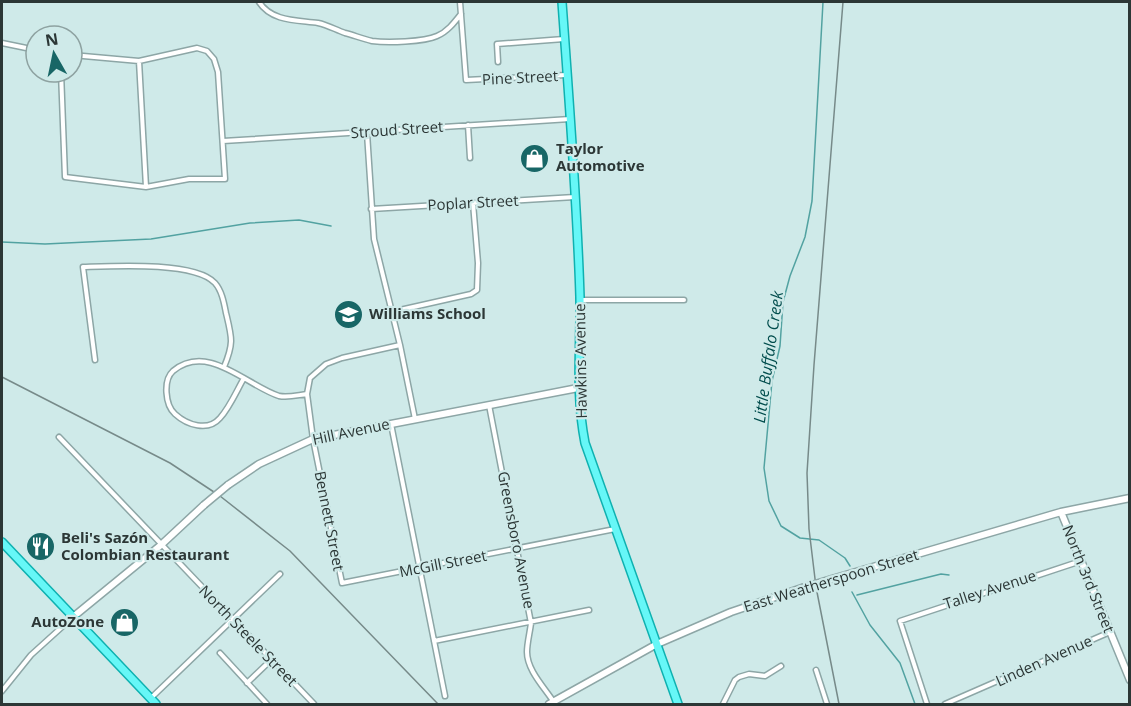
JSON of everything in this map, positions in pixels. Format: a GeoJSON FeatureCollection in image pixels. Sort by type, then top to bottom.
{"type":"FeatureCollection","features":[{"type":"Feature","properties":{"kind":"main road","name":"Hawkins Avenue"},"geometry":{"type":"LineString","coordinates":[[562,2],[580,300],[579,408],[585,443],[678,705]]}},
{"type":"Feature","properties":{"kind":"main road"},"geometry":{"type":"LineString","coordinates":[[2,542],[153,702]]}},
{"type":"Feature","properties":{"kind":"street"},"geometry":{"type":"LineString","coordinates":[[259,2],[275,15],[293,21],[321,23],[372,41],[436,37],[451,27],[461,14],[460,2]]}},
{"type":"Feature","properties":{"kind":"street","name":"Pine Street"},"geometry":{"type":"LineString","coordinates":[[461,14],[466,80],[567,75]]}},
{"type":"Feature","properties":{"kind":"street"},"geometry":{"type":"LineString","coordinates":[[498,62],[497,44],[564,39]]}},
{"type":"Feature","properties":{"kind":"street"},"geometry":{"type":"LineString","coordinates":[[2,43],[24,48]]}},
{"type":"Feature","properties":{"kind":"street"},"geometry":{"type":"LineString","coordinates":[[61,84],[64,177],[146,187],[189,179],[225,179],[218,72],[214,59],[207,51],[197,48],[139,60],[84,56]]}},
{"type":"Feature","properties":{"kind":"street"},"geometry":{"type":"LineString","coordinates":[[139,60],[146,187]]}},
{"type":"Feature","properties":{"kind":"street","name":"Stroud Street"},"geometry":{"type":"LineString","coordinates":[[223,141],[570,119]]}},
{"type":"Feature","properties":{"kind":"street"},"geometry":{"type":"LineString","coordinates":[[468,125],[470,158]]}},
{"type":"Feature","properties":{"kind":"street"},"geometry":{"type":"LineString","coordinates":[[367,133],[371,209],[377,255],[415,419]]}},
{"type":"Feature","properties":{"kind":"street","name":"Poplar Street"},"geometry":{"type":"LineString","coordinates":[[371,209],[575,197]]}},
{"type":"Feature","properties":{"kind":"street"},"geometry":{"type":"LineString","coordinates":[[391,312],[476,291],[478,263],[472,203]]}},
{"type":"Feature","properties":{"kind":"street"},"geometry":{"type":"LineString","coordinates":[[95,360],[83,267],[126,266],[196,272],[216,283],[232,336],[232,345],[224,367]]}},
{"type":"Feature","properties":{"kind":"street"},"geometry":{"type":"LineString","coordinates":[[580,300],[684,300]]}},
{"type":"Feature","properties":{"kind":"street"},"geometry":{"type":"LineString","coordinates":[[244,378],[217,421],[196,426],[174,413],[168,399],[166,387],[168,376],[181,366],[197,362],[224,367],[280,396],[307,394],[310,378],[326,364],[399,345]]}},
{"type":"Feature","properties":{"kind":"street","name":"Hill Avenue"},"geometry":{"type":"LineString","coordinates":[[73,617],[228,485],[259,464],[313,439],[578,388]]}},
{"type":"Feature","properties":{"kind":"street","name":"Bennett Street"},"geometry":{"type":"LineString","coordinates":[[307,394],[313,439],[342,583]]}},
{"type":"Feature","properties":{"kind":"street","name":"Greensboro Avenue"},"geometry":{"type":"LineString","coordinates":[[489,405],[531,622],[527,653],[535,675],[552,704]]}},
{"type":"Feature","properties":{"kind":"street"},"geometry":{"type":"LineString","coordinates":[[391,424],[445,696]]}},
{"type":"Feature","properties":{"kind":"street","name":"North Steele Street"},"geometry":{"type":"LineString","coordinates":[[59,436],[314,705]]}},
{"type":"Feature","properties":{"kind":"street","name":"East Weatherspoon Street"},"geometry":{"type":"LineString","coordinates":[[552,704],[657,644],[732,612],[802,588],[1061,512],[1130,498]]}},
{"type":"Feature","properties":{"kind":"street","name":"North 3rd Street"},"geometry":{"type":"LineString","coordinates":[[1061,512],[1130,680]]}},
{"type":"Feature","properties":{"kind":"street","name":"McGill Street"},"geometry":{"type":"LineString","coordinates":[[342,583],[615,529]]}},
{"type":"Feature","properties":{"kind":"street","name":"Talley Avenue"},"geometry":{"type":"LineString","coordinates":[[927,705],[900,621],[1081,561]]}},
{"type":"Feature","properties":{"kind":"street"},"geometry":{"type":"LineString","coordinates":[[153,702],[280,574]]}},
{"type":"Feature","properties":{"kind":"street"},"geometry":{"type":"LineString","coordinates":[[434,641],[589,610]]}},
{"type":"Feature","properties":{"kind":"street"},"geometry":{"type":"LineString","coordinates":[[2,691],[31,655],[73,617]]}},
{"type":"Feature","properties":{"kind":"street","name":"Linden Avenue"},"geometry":{"type":"LineString","coordinates":[[945,705],[1110,632]]}},
{"type":"Feature","properties":{"kind":"street"},"geometry":{"type":"LineString","coordinates":[[220,653],[267,705]]}},
{"type":"Feature","properties":{"kind":"street"},"geometry":{"type":"LineString","coordinates":[[247,683],[271,660]]}},
{"type":"Feature","properties":{"kind":"street"},"geometry":{"type":"LineString","coordinates":[[723,705],[735,680],[739,677],[749,674],[765,675],[781,666]]}},
{"type":"Feature","properties":{"kind":"street"},"geometry":{"type":"LineString","coordinates":[[816,670],[827,705]]}},
{"type":"Feature","properties":{"kind":"waterway","name":"Little Buffalo Creek"},"geometry":{"type":"LineString","coordinates":[[823,2],[812,201],[805,237],[783,302],[780,346],[772,381],[764,468],[769,501],[781,526],[800,538],[819,540],[845,558],[850,566]]}},
{"type":"Feature","properties":{"kind":"waterway"},"geometry":{"type":"LineString","coordinates":[[2,242],[45,244],[151,239],[250,223],[299,220],[331,226]]}},
{"type":"Feature","properties":{"kind":"waterway"},"geometry":{"type":"LineString","coordinates":[[857,595],[941,574],[949,575]]}},
{"type":"Feature","properties":{"kind":"waterway","name":"Little Buffalo Creek"},"geometry":{"type":"LineString","coordinates":[[852,592],[870,625],[900,663],[915,704]]}},
{"type":"Feature","properties":{"kind":"railway"},"geometry":{"type":"LineString","coordinates":[[839,704],[816,587],[809,529],[807,473],[843,2]]}},
{"type":"Feature","properties":{"kind":"railway"},"geometry":{"type":"LineString","coordinates":[[2,377],[170,463],[220,496],[290,551],[438,704]]}},
{"type":"Feature","properties":{"kind":"place","name":"Taylor Automotive"},"geometry":{"type":"Point","coordinates":[535,158]}},
{"type":"Feature","properties":{"kind":"place","name":"Williams School"},"geometry":{"type":"Point","coordinates":[348,314]}},
{"type":"Feature","properties":{"kind":"place","name":"Beli's Sazón Colombian Restaurant"},"geometry":{"type":"Point","coordinates":[40,547]}},
{"type":"Feature","properties":{"kind":"place","name":"AutoZone"},"geometry":{"type":"Point","coordinates":[125,622]}}]}
